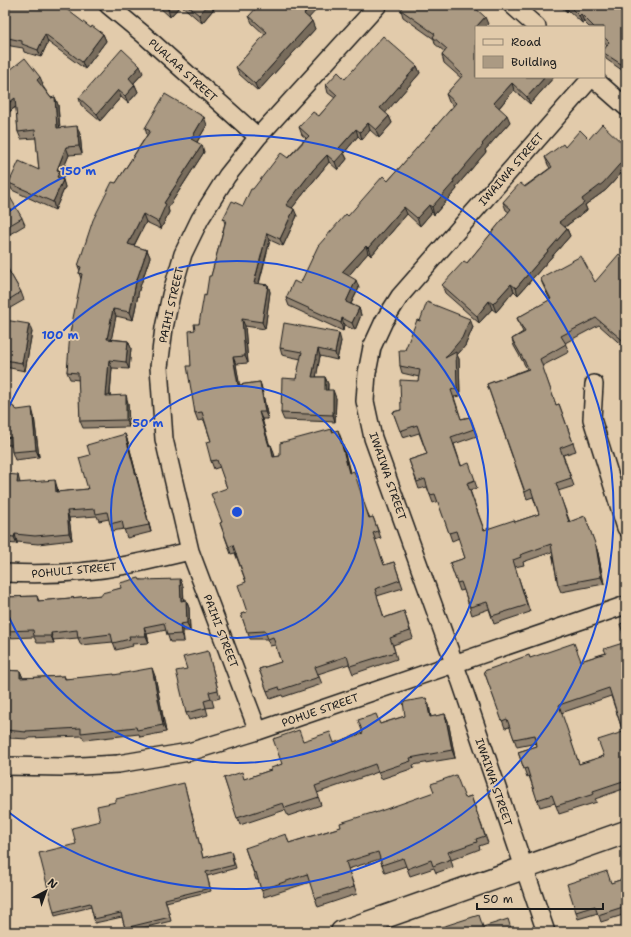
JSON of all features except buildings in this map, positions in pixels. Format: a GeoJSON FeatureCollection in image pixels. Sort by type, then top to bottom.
{"type":"FeatureCollection","features":[{"type":"Feature","properties":{"kind":"street","name":"PUALAA STREET"},"geometry":{"type":"LineString","coordinates":[[108,5],[258,137]]}},
{"type":"Feature","properties":{"kind":"street","name":"PAIHI STREET"},"geometry":{"type":"LineString","coordinates":[[258,731],[190,551],[164,439],[160,367],[164,328],[184,254],[200,219],[227,176],[258,137],[378,5]]}},
{"type":"Feature","properties":{"kind":"street"},"geometry":{"type":"LineString","coordinates":[[512,5],[536,26]]}},
{"type":"Feature","properties":{"kind":"street","name":"IWAIWA STREET"},"geometry":{"type":"LineString","coordinates":[[546,932],[454,664],[374,438],[365,401],[367,373],[372,347],[384,321],[400,296],[591,78]]}},
{"type":"Feature","properties":{"kind":"street"},"geometry":{"type":"LineString","coordinates":[[593,78],[626,107]]}},
{"type":"Feature","properties":{"kind":"street"},"geometry":{"type":"LineString","coordinates":[[594,384],[592,419],[626,528]]}},
{"type":"Feature","properties":{"kind":"street","name":"POHULI STREET"},"geometry":{"type":"LineString","coordinates":[[5,573],[26,574],[80,572],[127,566],[190,551]]}},
{"type":"Feature","properties":{"kind":"street","name":"POHUE STREET"},"geometry":{"type":"LineString","coordinates":[[5,766],[62,767],[118,764],[189,752],[258,731],[626,606]]}},
{"type":"Feature","properties":{"kind":"street"},"geometry":{"type":"LineString","coordinates":[[342,932],[626,832]]}}]}
